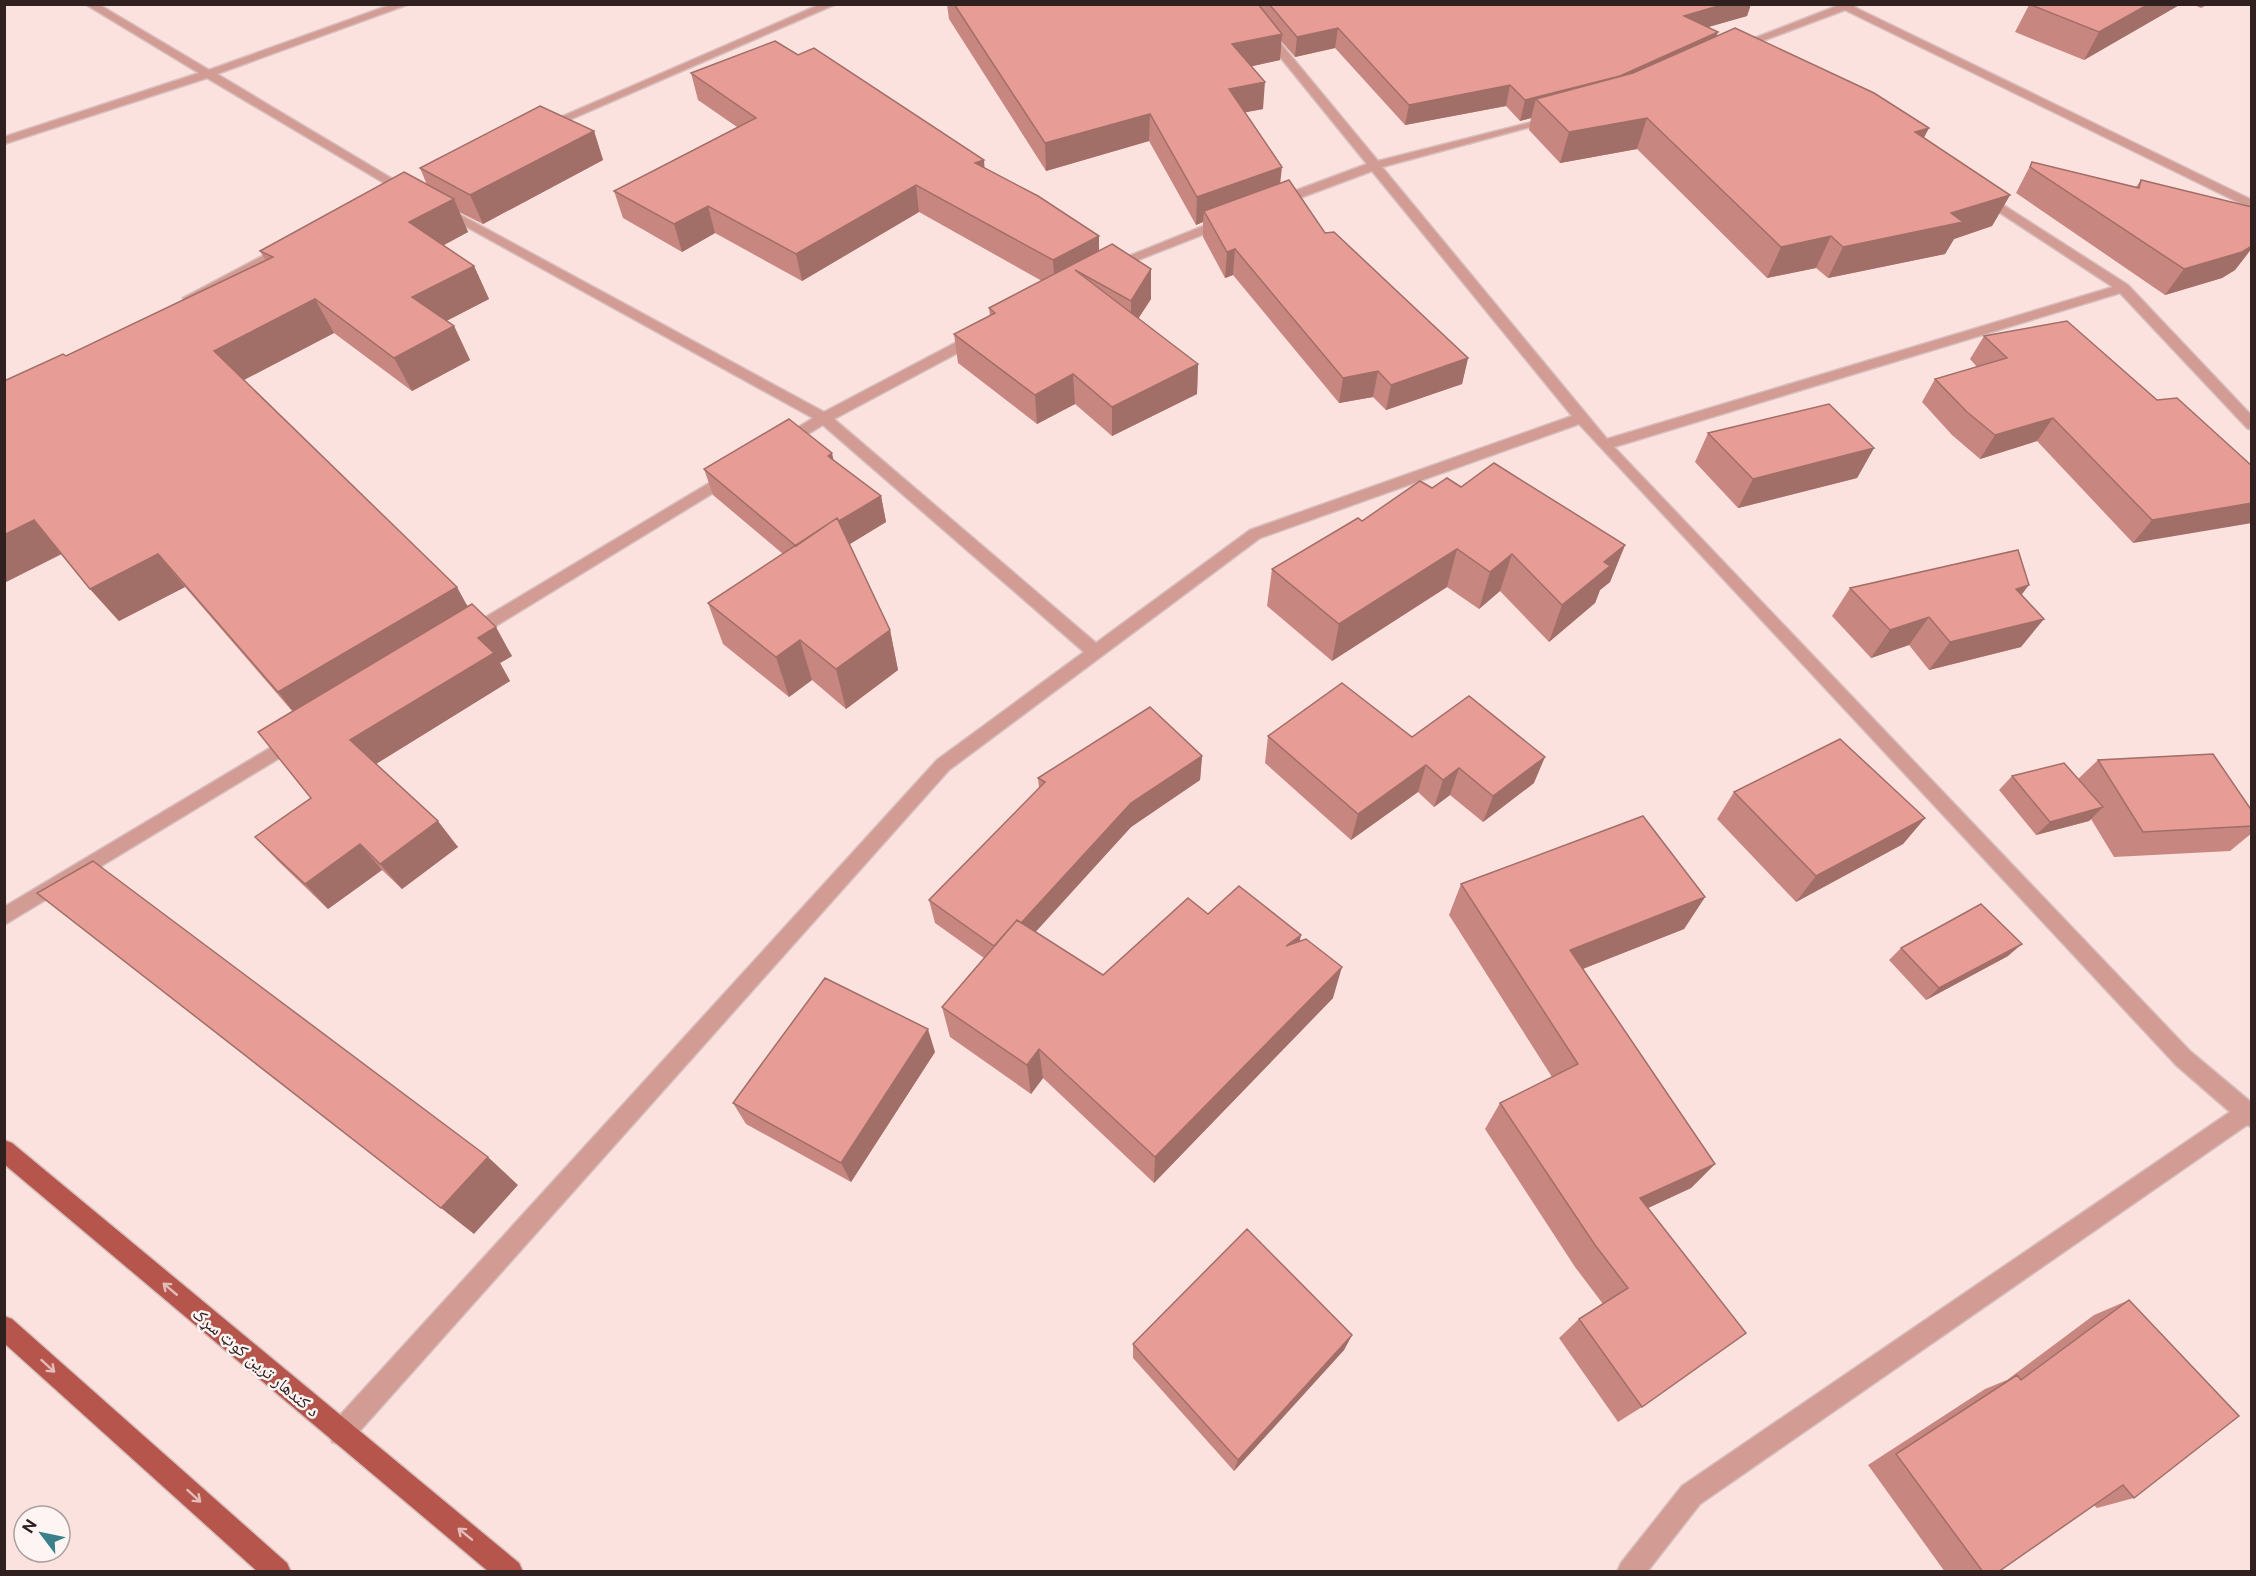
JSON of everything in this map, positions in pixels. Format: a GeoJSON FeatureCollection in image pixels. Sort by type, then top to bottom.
{"type":"FeatureCollection","features":[{"type":"Feature","properties":{"kind":"main road","name":"د کندهار ترين کوټ سړک"},"geometry":{"type":"LineString","coordinates":[[4,1150],[510,1572]]}},
{"type":"Feature","properties":{"kind":"main road"},"geometry":{"type":"LineString","coordinates":[[4,1327],[278,1572]]}},
{"type":"Feature","properties":{"kind":"street"},"geometry":{"type":"LineString","coordinates":[[90,4],[402,189],[824,418],[1095,652]]}},
{"type":"Feature","properties":{"kind":"street"},"geometry":{"type":"LineString","coordinates":[[4,141],[208,74],[404,4]]}},
{"type":"Feature","properties":{"kind":"street"},"geometry":{"type":"LineString","coordinates":[[533,132],[831,4]]}},
{"type":"Feature","properties":{"kind":"street"},"geometry":{"type":"LineString","coordinates":[[1242,4],[1604,445],[2183,1058],[2249,1115],[1691,1496],[1630,1572]]}},
{"type":"Feature","properties":{"kind":"street"},"geometry":{"type":"LineString","coordinates":[[1715,56],[1747,42],[1851,6],[2252,205]]}},
{"type":"Feature","properties":{"kind":"street"},"geometry":{"type":"LineString","coordinates":[[1747,42],[1767,55]]}},
{"type":"Feature","properties":{"kind":"street"},"geometry":{"type":"LineString","coordinates":[[1265,206],[1374,166],[1563,115]]}},
{"type":"Feature","properties":{"kind":"street"},"geometry":{"type":"LineString","coordinates":[[1974,191],[2122,288],[2252,425]]}},
{"type":"Feature","properties":{"kind":"street"},"geometry":{"type":"LineString","coordinates":[[1093,275],[1124,259],[1244,214]]}},
{"type":"Feature","properties":{"kind":"street"},"geometry":{"type":"LineString","coordinates":[[182,302],[297,242]]}},
{"type":"Feature","properties":{"kind":"street"},"geometry":{"type":"LineString","coordinates":[[1604,445],[2122,288]]}},
{"type":"Feature","properties":{"kind":"street"},"geometry":{"type":"LineString","coordinates":[[773,449],[824,418],[990,330]]}},
{"type":"Feature","properties":{"kind":"street"},"geometry":{"type":"LineString","coordinates":[[341,1433],[943,765],[1255,534],[1581,418]]}},
{"type":"Feature","properties":{"kind":"street"},"geometry":{"type":"LineString","coordinates":[[455,643],[742,468]]}},
{"type":"Feature","properties":{"kind":"street"},"geometry":{"type":"LineString","coordinates":[[4,917],[312,730]]}},
{"type":"Feature","properties":{"kind":"building"},"geometry":{"type":"Polygon","coordinates":[[[954,4],[1258,4],[1282,34],[1232,44],[1265,82],[1229,89],[1282,167],[1197,197],[1150,114],[1045,143],[954,4]]]}},
{"type":"Feature","properties":{"kind":"building"},"geometry":{"type":"Polygon","coordinates":[[[1269,4],[1725,4],[1684,16],[1718,32],[1620,76],[1525,100],[1510,85],[1409,105],[1338,28],[1297,37],[1269,4]]]}},
{"type":"Feature","properties":{"kind":"building"},"geometry":{"type":"Polygon","coordinates":[[[2029,4],[2149,4],[2099,32],[2029,4]]]}},
{"type":"Feature","properties":{"kind":"building"},"geometry":{"type":"Polygon","coordinates":[[[1735,28],[1874,93],[1929,128],[1915,132],[2010,195],[1951,213],[1963,222],[1843,247],[1831,236],[1781,247],[1647,118],[1569,132],[1536,99],[1633,73],[1735,28]]]}},
{"type":"Feature","properties":{"kind":"building"},"geometry":{"type":"Polygon","coordinates":[[[775,41],[798,55],[814,48],[984,160],[975,163],[1038,196],[1099,236],[1053,260],[916,185],[796,254],[708,206],[674,224],[614,191],[756,118],[691,73],[775,41]]]}},
{"type":"Feature","properties":{"kind":"building"},"geometry":{"type":"Polygon","coordinates":[[[540,106],[594,131],[470,195],[420,168],[540,106]]]}},
{"type":"Feature","properties":{"kind":"building"},"geometry":{"type":"Polygon","coordinates":[[[2032,162],[2139,188],[2141,180],[2252,207],[2252,246],[2242,252],[2184,269],[2030,167],[2032,162]]]}},
{"type":"Feature","properties":{"kind":"building"},"geometry":{"type":"Polygon","coordinates":[[[404,172],[454,199],[409,222],[474,266],[412,297],[454,326],[394,358],[315,299],[214,351],[457,587],[278,692],[158,554],[90,589],[34,520],[4,535],[4,381],[63,354],[66,356],[273,257],[260,251],[404,172]]]}},
{"type":"Feature","properties":{"kind":"building"},"geometry":{"type":"Polygon","coordinates":[[[1289,180],[1325,233],[1334,232],[1468,358],[1391,385],[1378,371],[1343,378],[1235,249],[1227,252],[1204,211],[1289,180]]]}},
{"type":"Feature","properties":{"kind":"building"},"geometry":{"type":"Polygon","coordinates":[[[1112,244],[1151,269],[1131,301],[1075,270],[1198,364],[1112,407],[1073,374],[1035,395],[954,334],[995,313],[989,308],[1112,244]]]}},
{"type":"Feature","properties":{"kind":"building"},"geometry":{"type":"Polygon","coordinates":[[[2067,321],[2157,400],[2177,398],[2252,466],[2252,503],[2152,520],[2053,418],[1995,435],[1967,412],[1935,379],[2007,358],[1984,336],[2067,321]]]}},
{"type":"Feature","properties":{"kind":"building"},"geometry":{"type":"Polygon","coordinates":[[[1829,404],[1874,448],[1753,479],[1708,433],[1829,404]]]}},
{"type":"Feature","properties":{"kind":"building"},"geometry":{"type":"Polygon","coordinates":[[[789,419],[832,453],[828,456],[881,496],[839,521],[837,518],[796,546],[704,469],[789,419]]]}},
{"type":"Feature","properties":{"kind":"building"},"geometry":{"type":"Polygon","coordinates":[[[1494,463],[1625,545],[1604,562],[1610,566],[1562,605],[1512,554],[1490,572],[1457,549],[1339,624],[1272,569],[1358,518],[1362,521],[1420,481],[1432,488],[1447,478],[1461,487],[1494,463]]]}},
{"type":"Feature","properties":{"kind":"building"},"geometry":{"type":"Polygon","coordinates":[[[837,518],[890,630],[836,669],[800,640],[776,657],[708,603],[837,518]]]}},
{"type":"Feature","properties":{"kind":"building"},"geometry":{"type":"Polygon","coordinates":[[[2018,550],[2029,585],[2016,589],[2044,619],[1950,642],[1929,617],[1890,630],[1850,588],[2018,550]]]}},
{"type":"Feature","properties":{"kind":"building"},"geometry":{"type":"Polygon","coordinates":[[[472,604],[496,627],[478,638],[494,653],[350,740],[438,821],[380,864],[360,844],[305,884],[255,837],[311,798],[258,732],[472,604]]]}},
{"type":"Feature","properties":{"kind":"building"},"geometry":{"type":"Polygon","coordinates":[[[1342,683],[1412,737],[1469,696],[1545,757],[1493,796],[1459,768],[1443,780],[1426,765],[1358,814],[1268,736],[1342,683]]]}},
{"type":"Feature","properties":{"kind":"building"},"geometry":{"type":"Polygon","coordinates":[[[1150,707],[1202,756],[1131,803],[1021,923],[1017,920],[994,946],[929,900],[1045,782],[1038,778],[1150,707]]]}},
{"type":"Feature","properties":{"kind":"building"},"geometry":{"type":"Polygon","coordinates":[[[1840,739],[1925,818],[1816,876],[1734,792],[1840,739]]]}},
{"type":"Feature","properties":{"kind":"building"},"geometry":{"type":"Polygon","coordinates":[[[2213,754],[2252,811],[2252,826],[2143,832],[2098,760],[2213,754]]]}},
{"type":"Feature","properties":{"kind":"building"},"geometry":{"type":"Polygon","coordinates":[[[2064,763],[2103,807],[2050,822],[2012,776],[2064,763]]]}},
{"type":"Feature","properties":{"kind":"building"},"geometry":{"type":"Polygon","coordinates":[[[1643,816],[1705,897],[1570,950],[1715,1164],[1640,1198],[1746,1333],[1642,1407],[1579,1319],[1628,1288],[1595,1245],[1500,1103],[1578,1064],[1461,884],[1643,816]]]}},
{"type":"Feature","properties":{"kind":"building"},"geometry":{"type":"Polygon","coordinates":[[[93,861],[488,1157],[441,1208],[37,893],[93,861]]]}},
{"type":"Feature","properties":{"kind":"building"},"geometry":{"type":"Polygon","coordinates":[[[1239,886],[1301,935],[1286,946],[1306,939],[1342,967],[1155,1157],[1039,1049],[1027,1065],[942,1007],[1017,920],[1103,975],[1188,898],[1208,914],[1239,886]]]}},
{"type":"Feature","properties":{"kind":"building"},"geometry":{"type":"Polygon","coordinates":[[[1981,904],[2022,944],[1939,988],[1901,948],[1981,904]]]}},
{"type":"Feature","properties":{"kind":"building"},"geometry":{"type":"Polygon","coordinates":[[[825,978],[928,1029],[841,1163],[733,1103],[825,978]]]}},
{"type":"Feature","properties":{"kind":"building"},"geometry":{"type":"Polygon","coordinates":[[[1247,1229],[1352,1335],[1238,1460],[1133,1344],[1247,1229]]]}},
{"type":"Feature","properties":{"kind":"building"},"geometry":{"type":"Polygon","coordinates":[[[2129,1300],[2239,1416],[2134,1498],[2123,1485],[1998,1572],[1983,1572],[1896,1454],[2017,1375],[2021,1380],[2129,1300]]]}}]}
